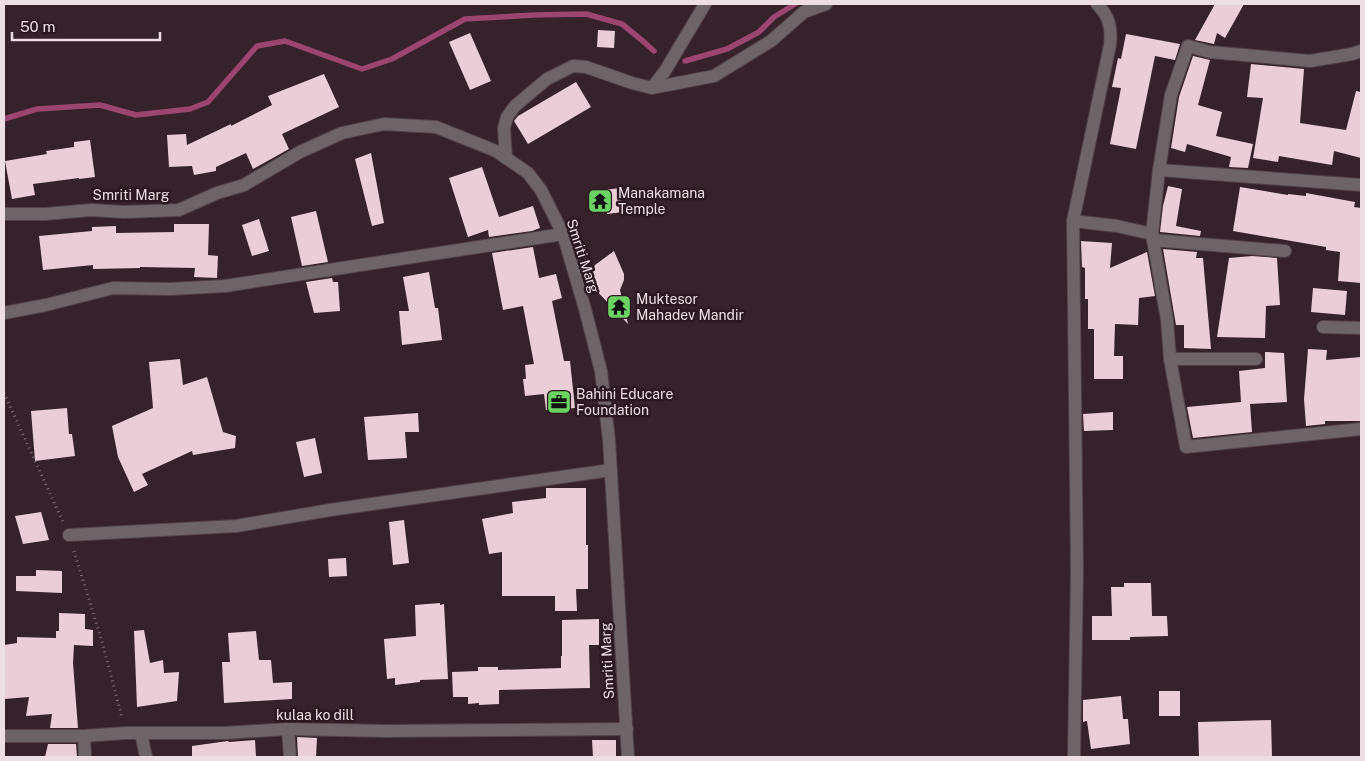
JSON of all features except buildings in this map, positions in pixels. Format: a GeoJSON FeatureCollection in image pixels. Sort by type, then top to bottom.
{"type":"FeatureCollection","features":[{"type":"Feature","properties":{"kind":"street"},"geometry":{"type":"LineString","coordinates":[[652,88],[665,71],[704,4]]}},
{"type":"Feature","properties":{"kind":"street"},"geometry":{"type":"LineString","coordinates":[[506,158],[504,128],[507,117],[515,106],[547,79],[573,66],[586,67],[652,88],[714,76],[771,41],[804,12],[826,4]]}},
{"type":"Feature","properties":{"kind":"street"},"geometry":{"type":"LineString","coordinates":[[1074,757],[1077,570],[1073,221],[1112,34],[1110,22],[1104,11],[1096,4]]}},
{"type":"Feature","properties":{"kind":"street"},"geometry":{"type":"LineString","coordinates":[[1361,51],[1310,61],[1210,52],[1188,46],[1171,95],[1152,237],[1166,320],[1170,358],[1186,447],[1361,429]]}},
{"type":"Feature","properties":{"kind":"street","name":"Smriti Marg"},"geometry":{"type":"LineString","coordinates":[[4,214],[45,214],[91,210],[124,212],[180,210],[217,193],[244,185],[300,152],[342,133],[384,124],[436,127],[496,151],[528,173],[540,190],[563,234],[601,371],[609,440],[628,757]]}},
{"type":"Feature","properties":{"kind":"street"},"geometry":{"type":"LineString","coordinates":[[1160,170],[1361,185]]}},
{"type":"Feature","properties":{"kind":"street"},"geometry":{"type":"LineString","coordinates":[[1073,221],[1117,226],[1152,237],[1285,251]]}},
{"type":"Feature","properties":{"kind":"street"},"geometry":{"type":"LineString","coordinates":[[4,313],[46,306],[112,288],[170,290],[225,286],[563,234]]}},
{"type":"Feature","properties":{"kind":"street"},"geometry":{"type":"LineString","coordinates":[[1323,328],[1361,328]]}},
{"type":"Feature","properties":{"kind":"street"},"geometry":{"type":"LineString","coordinates":[[1170,358],[1256,359]]}},
{"type":"Feature","properties":{"kind":"street"},"geometry":{"type":"LineString","coordinates":[[69,535],[236,526],[330,510],[611,470]]}},
{"type":"Feature","properties":{"kind":"street"},"geometry":{"type":"LineString","coordinates":[[288,729],[290,757]]}},
{"type":"Feature","properties":{"kind":"street","name":"kulaa ko dill"},"geometry":{"type":"LineString","coordinates":[[4,736],[225,733],[288,729],[385,731],[626,729]]}},
{"type":"Feature","properties":{"kind":"street"},"geometry":{"type":"LineString","coordinates":[[141,733],[146,757]]}},
{"type":"Feature","properties":{"kind":"street"},"geometry":{"type":"LineString","coordinates":[[84,736],[85,757]]}},
{"type":"Feature","properties":{"kind":"path"},"geometry":{"type":"LineString","coordinates":[[4,393],[69,535],[103,645],[126,733]]}},
{"type":"Feature","properties":{"kind":"waterway"},"geometry":{"type":"LineString","coordinates":[[685,61],[727,49],[759,32],[774,17],[795,4]]}},
{"type":"Feature","properties":{"kind":"waterway"},"geometry":{"type":"LineString","coordinates":[[4,119],[37,109],[100,105],[136,115],[190,109],[208,102],[257,46],[285,41],[362,69],[392,59],[465,19],[586,14],[622,24],[654,51]]}},
{"type":"Feature","properties":{"kind":"place","name":"Manakamana Temple"},"geometry":{"type":"Point","coordinates":[600,201]}},
{"type":"Feature","properties":{"kind":"place","name":"Muktesor Mahadev Mandir"},"geometry":{"type":"Point","coordinates":[619,307]}},
{"type":"Feature","properties":{"kind":"place","name":"Bahini Educare Foundation"},"geometry":{"type":"Point","coordinates":[559,402]}}]}
